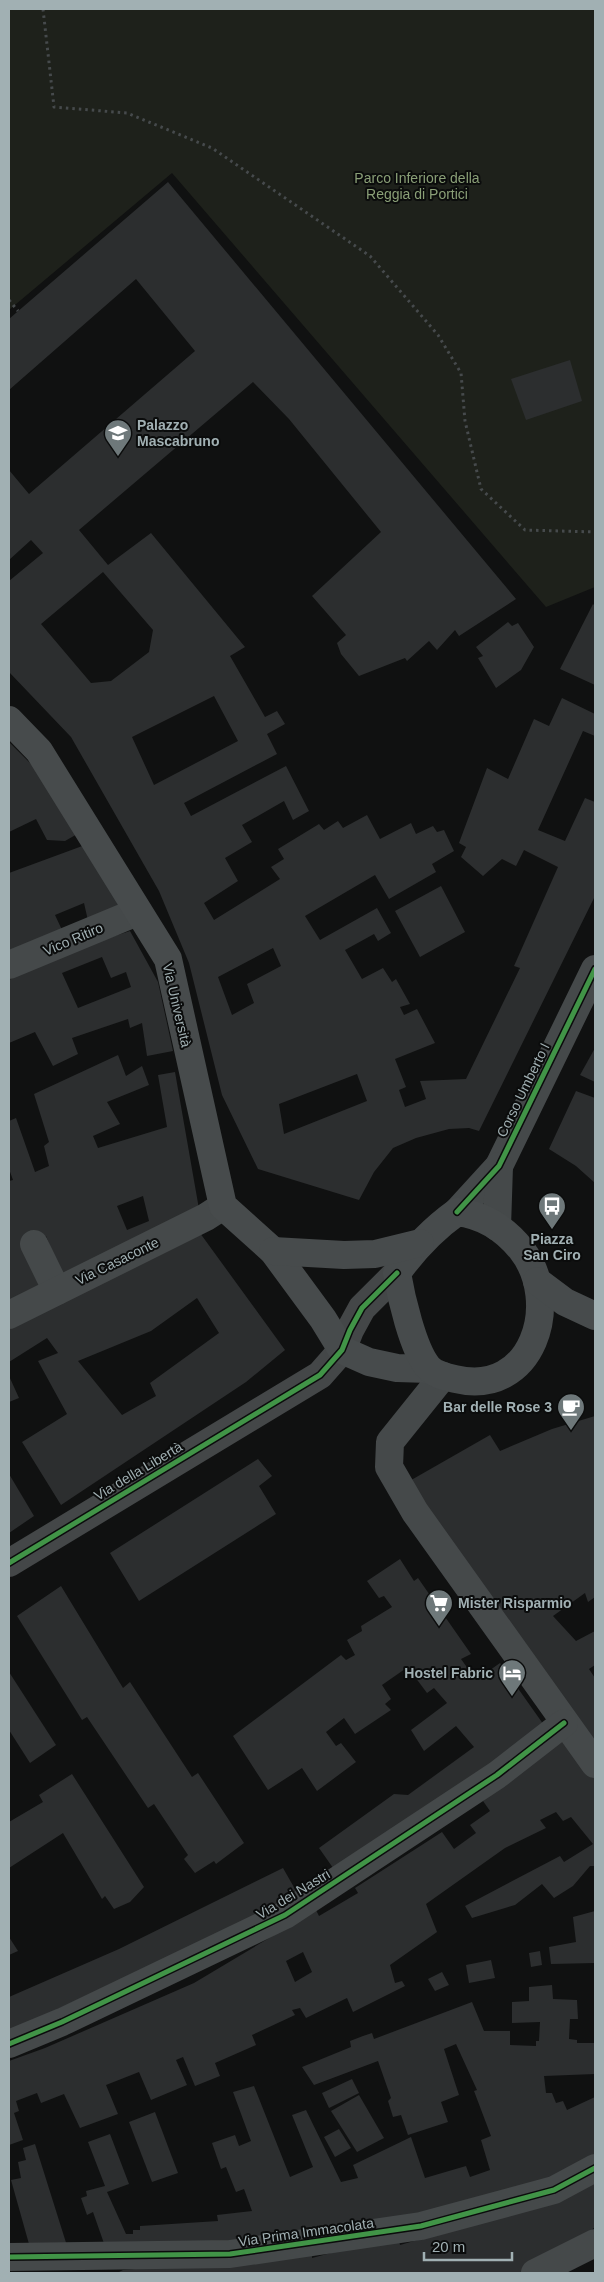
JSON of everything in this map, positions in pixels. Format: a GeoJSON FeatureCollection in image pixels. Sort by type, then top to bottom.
{"type":"FeatureCollection","features":[{"type":"Feature","properties":{"kind":"main road","name":"Via Università"},"geometry":{"type":"LineString","coordinates":[[9,720],[39,750],[137,912],[168,959],[223,1206]]}},
{"type":"Feature","properties":{"kind":"main road"},"geometry":{"type":"LineString","coordinates":[[223,1206],[273,1251],[323,1319],[342,1350],[369,1362],[397,1368],[436,1372],[466,1382],[496,1378],[512,1370],[528,1355],[535,1337],[540,1316],[541,1297],[537,1281],[529,1259],[508,1233],[475,1214],[457,1212],[420,1243],[397,1273],[416,1343],[436,1372]]}},
{"type":"Feature","properties":{"kind":"main road"},"geometry":{"type":"LineString","coordinates":[[273,1251],[375,1254],[420,1243]]}},
{"type":"Feature","properties":{"kind":"main road"},"geometry":{"type":"LineString","coordinates":[[537,1281],[565,1302],[595,1316]]}},
{"type":"Feature","properties":{"kind":"main road"},"geometry":{"type":"LineString","coordinates":[[535,1337],[565,1322],[595,1321]]}},
{"type":"Feature","properties":{"kind":"street","name":"Vico Ritiro"},"geometry":{"type":"LineString","coordinates":[[9,965],[137,912]]}},
{"type":"Feature","properties":{"kind":"street","name":"Corso Umberto I"},"geometry":{"type":"LineString","coordinates":[[457,1212],[499,1166],[595,969]]}},
{"type":"Feature","properties":{"kind":"street","name":"Corso Umberto I"},"geometry":{"type":"LineString","coordinates":[[496,1227],[499,1166]]}},
{"type":"Feature","properties":{"kind":"street","name":"Via Casaconte"},"geometry":{"type":"LineString","coordinates":[[9,1315],[206,1217],[223,1206]]}},
{"type":"Feature","properties":{"kind":"street"},"geometry":{"type":"LineString","coordinates":[[34,1244],[57,1290]]}},
{"type":"Feature","properties":{"kind":"street","name":"Via della Libertà"},"geometry":{"type":"LineString","coordinates":[[9,1564],[278,1398],[320,1375],[342,1350],[362,1308],[397,1273]]}},
{"type":"Feature","properties":{"kind":"street"},"geometry":{"type":"LineString","coordinates":[[436,1372],[390,1442],[390,1466],[415,1512],[595,1764]]}},
{"type":"Feature","properties":{"kind":"street","name":"Via dei Nastri"},"geometry":{"type":"LineString","coordinates":[[9,2044],[70,2018],[286,1915],[497,1775],[564,1723]]}},
{"type":"Feature","properties":{"kind":"street","name":"Via Prima Immacolata"},"geometry":{"type":"LineString","coordinates":[[9,2257],[230,2254],[421,2226],[554,2190],[595,2168]]}},
{"type":"Feature","properties":{"kind":"street"},"geometry":{"type":"LineString","coordinates":[[535,2273],[595,2243]]}},
{"type":"Feature","properties":{"kind":"path"},"geometry":{"type":"LineString","coordinates":[[43,9],[54,107],[128,113],[212,148],[370,256],[438,335],[460,373],[465,421],[481,489],[525,530],[595,532]]}},
{"type":"Feature","properties":{"kind":"path"},"geometry":{"type":"LineString","coordinates":[[9,300],[18,311]]}},
{"type":"Feature","properties":{"kind":"green space","name":"Parco Inferiore della Reggia di Portici"},"geometry":{"type":"Polygon","coordinates":[[[9,9],[595,9],[595,587],[546,607],[172,173],[9,310],[9,9]]]}},
{"type":"Feature","properties":{"kind":"building"},"geometry":{"type":"Polygon","coordinates":[[[168,182],[516,599],[459,636],[455,630],[437,650],[429,641],[407,661],[405,658],[359,676],[341,654],[337,643],[346,635],[312,596],[381,532],[289,419],[253,382],[79,530],[108,565],[151,533],[245,647],[230,656],[265,717],[277,711],[285,724],[267,734],[277,754],[184,803],[191,816],[286,766],[309,811],[293,820],[284,801],[242,825],[252,842],[225,858],[238,881],[204,903],[214,920],[280,879],[271,867],[284,859],[278,849],[319,824],[324,830],[338,821],[343,828],[367,815],[380,839],[411,823],[416,834],[433,826],[437,832],[444,830],[454,851],[432,864],[436,872],[389,899],[375,875],[305,916],[320,940],[377,908],[391,933],[378,941],[374,934],[345,950],[362,979],[383,968],[392,982],[396,979],[410,1004],[400,1007],[404,1015],[417,1009],[435,1043],[395,1059],[406,1087],[399,1090],[405,1107],[426,1099],[420,1081],[466,1079],[520,968],[514,966],[558,867],[524,850],[516,866],[502,859],[483,876],[461,857],[466,847],[459,843],[487,768],[508,779],[534,719],[549,726],[562,698],[595,714],[595,736],[583,731],[538,830],[565,841],[585,798],[595,802],[595,896],[479,1131],[469,1128],[449,1129],[416,1138],[393,1148],[374,1172],[359,1200],[258,1169],[222,1095],[189,963],[159,891],[71,737],[9,672],[9,581],[43,553],[31,540],[9,560],[9,470],[29,494],[195,351],[136,279],[9,390],[9,319],[168,182]],[[103,572],[41,624],[91,683],[111,681],[149,652],[153,630],[103,572]],[[214,696],[132,737],[154,785],[238,741],[214,696]],[[273,948],[218,977],[232,1015],[254,1003],[247,984],[281,966],[273,948]],[[357,1074],[279,1104],[284,1134],[367,1101],[357,1074]]]}},
{"type":"Feature","properties":{"kind":"building"},"geometry":{"type":"Polygon","coordinates":[[[570,360],[582,401],[526,420],[511,379],[570,360]]]}},
{"type":"Feature","properties":{"kind":"building"},"geometry":{"type":"Polygon","coordinates":[[[593,604],[595,606],[595,685],[560,669],[593,604]]]}},
{"type":"Feature","properties":{"kind":"building"},"geometry":{"type":"Polygon","coordinates":[[[508,622],[512,626],[518,623],[534,647],[521,670],[496,688],[478,658],[483,656],[476,647],[508,622]]]}},
{"type":"Feature","properties":{"kind":"building"},"geometry":{"type":"Polygon","coordinates":[[[9,742],[49,782],[79,833],[65,841],[47,840],[36,819],[9,832],[9,742]]]}},
{"type":"Feature","properties":{"kind":"building"},"geometry":{"type":"Polygon","coordinates":[[[85,845],[121,909],[89,925],[84,903],[55,915],[62,930],[9,954],[9,873],[85,845]]]}},
{"type":"Feature","properties":{"kind":"building"},"geometry":{"type":"Polygon","coordinates":[[[441,886],[465,932],[420,957],[395,911],[441,886]]]}},
{"type":"Feature","properties":{"kind":"building"},"geometry":{"type":"Polygon","coordinates":[[[130,931],[158,982],[173,1051],[147,1056],[142,1023],[130,1028],[128,1019],[72,1038],[78,1054],[53,1066],[35,1032],[9,1043],[9,980],[59,954],[130,931]],[[102,957],[62,973],[78,1008],[131,987],[126,972],[111,978],[102,957]]]}},
{"type":"Feature","properties":{"kind":"building"},"geometry":{"type":"Polygon","coordinates":[[[595,1048],[595,1082],[580,1075],[595,1048]]]}},
{"type":"Feature","properties":{"kind":"building"},"geometry":{"type":"Polygon","coordinates":[[[118,1055],[126,1076],[142,1066],[149,1085],[107,1102],[120,1124],[93,1136],[98,1148],[167,1127],[158,1075],[175,1072],[199,1209],[62,1276],[46,1236],[30,1245],[47,1287],[9,1306],[9,1181],[13,1180],[9,1169],[9,1121],[16,1118],[35,1172],[49,1166],[44,1146],[49,1142],[34,1094],[118,1055]],[[143,1196],[117,1206],[127,1230],[149,1221],[143,1196]]]}},
{"type":"Feature","properties":{"kind":"building"},"geometry":{"type":"Polygon","coordinates":[[[576,1091],[595,1098],[595,1183],[576,1166],[549,1149],[576,1091]]]}},
{"type":"Feature","properties":{"kind":"building"},"geometry":{"type":"Polygon","coordinates":[[[200,1233],[285,1350],[246,1382],[61,1505],[22,1442],[67,1414],[38,1361],[58,1353],[47,1338],[9,1362],[9,1329],[200,1233]],[[197,1298],[151,1331],[78,1361],[122,1415],[156,1396],[150,1383],[219,1333],[197,1298]]]}},
{"type":"Feature","properties":{"kind":"building"},"geometry":{"type":"Polygon","coordinates":[[[9,1376],[19,1398],[9,1402],[9,1376]]]}},
{"type":"Feature","properties":{"kind":"building"},"geometry":{"type":"Polygon","coordinates":[[[595,1416],[595,1597],[588,1602],[585,1593],[553,1616],[576,1641],[595,1631],[595,1665],[589,1669],[595,1678],[595,1750],[406,1483],[490,1435],[500,1451],[552,1429],[595,1416]]]}},
{"type":"Feature","properties":{"kind":"building"},"geometry":{"type":"Polygon","coordinates":[[[258,1459],[272,1476],[259,1486],[276,1514],[139,1601],[110,1553],[258,1459]]]}},
{"type":"Feature","properties":{"kind":"building"},"geometry":{"type":"Polygon","coordinates":[[[9,1474],[34,1516],[9,1533],[9,1474]]]}},
{"type":"Feature","properties":{"kind":"building"},"geometry":{"type":"Polygon","coordinates":[[[400,1559],[414,1581],[418,1578],[471,1654],[461,1659],[476,1680],[500,1663],[546,1728],[338,1875],[319,1848],[394,1794],[408,1795],[474,1747],[456,1726],[424,1751],[411,1730],[447,1703],[434,1688],[427,1693],[415,1677],[412,1678],[405,1669],[382,1685],[391,1699],[385,1704],[391,1710],[355,1734],[344,1718],[326,1732],[336,1746],[341,1743],[356,1762],[317,1791],[302,1768],[268,1790],[233,1736],[341,1655],[346,1660],[355,1655],[347,1640],[362,1631],[361,1626],[392,1607],[384,1596],[379,1598],[367,1581],[400,1559]]]}},
{"type":"Feature","properties":{"kind":"building"},"geometry":{"type":"Polygon","coordinates":[[[61,1586],[123,1688],[130,1682],[192,1777],[198,1773],[244,1843],[216,1864],[214,1861],[195,1873],[184,1859],[188,1855],[154,1804],[148,1808],[87,1717],[82,1720],[17,1616],[61,1586]]]}},
{"type":"Feature","properties":{"kind":"building"},"geometry":{"type":"Polygon","coordinates":[[[9,1672],[56,1745],[30,1763],[9,1730],[9,1672]]]}},
{"type":"Feature","properties":{"kind":"building"},"geometry":{"type":"Polygon","coordinates":[[[565,1735],[595,1774],[595,1866],[590,1866],[573,1886],[554,1898],[542,1884],[515,1905],[472,1918],[465,1906],[560,1856],[564,1862],[593,1844],[571,1817],[563,1821],[556,1812],[540,1820],[546,1828],[505,1848],[426,1904],[437,1932],[390,1965],[395,1983],[402,1981],[405,1986],[353,2012],[347,1998],[306,2018],[300,2008],[292,2010],[295,2015],[252,2035],[256,2045],[215,2063],[220,2076],[195,2086],[183,2057],[176,2060],[187,2085],[151,2100],[139,2072],[106,2085],[118,2114],[80,2128],[64,2094],[41,2103],[37,2093],[16,2101],[19,2111],[14,2113],[23,2140],[9,2145],[9,2061],[45,2048],[194,1983],[316,1910],[319,1916],[358,1893],[355,1888],[442,1832],[454,1849],[476,1833],[470,1825],[490,1811],[483,1801],[565,1735]],[[303,1952],[286,1961],[295,1982],[312,1972],[303,1952]]]}},
{"type":"Feature","properties":{"kind":"building"},"geometry":{"type":"Polygon","coordinates":[[[72,1774],[144,1887],[130,1902],[114,1909],[105,1896],[102,1899],[63,1833],[9,1868],[9,1822],[43,1802],[39,1795],[72,1774]]]}},
{"type":"Feature","properties":{"kind":"building"},"geometry":{"type":"Polygon","coordinates":[[[283,1868],[299,1896],[9,2032],[9,1997],[119,1949],[283,1868]]]}},
{"type":"Feature","properties":{"kind":"building"},"geometry":{"type":"Polygon","coordinates":[[[595,1911],[595,1963],[551,1964],[549,1947],[576,1942],[573,1917],[595,1911]]]}},
{"type":"Feature","properties":{"kind":"building"},"geometry":{"type":"Polygon","coordinates":[[[9,1937],[18,1951],[9,1955],[9,1937]]]}},
{"type":"Feature","properties":{"kind":"building"},"geometry":{"type":"Polygon","coordinates":[[[540,1951],[542,1965],[531,1967],[529,1953],[540,1951]]]}},
{"type":"Feature","properties":{"kind":"building"},"geometry":{"type":"Polygon","coordinates":[[[491,1960],[495,1978],[469,1983],[466,1965],[491,1960]]]}},
{"type":"Feature","properties":{"kind":"building"},"geometry":{"type":"Polygon","coordinates":[[[442,1972],[449,1985],[435,1991],[428,1979],[442,1972]]]}},
{"type":"Feature","properties":{"kind":"building"},"geometry":{"type":"Polygon","coordinates":[[[552,1985],[553,1999],[577,2000],[578,2019],[570,2019],[569,2039],[577,2040],[577,2043],[595,2043],[595,2074],[544,2076],[546,2093],[552,2093],[556,2103],[563,2101],[567,2110],[595,2097],[595,2163],[561,2179],[338,2232],[107,2252],[93,2212],[87,2215],[81,2198],[87,2196],[86,2191],[105,2186],[88,2142],[110,2134],[129,2184],[107,2192],[126,2234],[133,2234],[133,2230],[140,2230],[140,2226],[218,2221],[217,2215],[252,2211],[244,2189],[236,2192],[226,2167],[221,2169],[212,2143],[235,2135],[239,2146],[251,2141],[233,2092],[254,2086],[290,2177],[313,2167],[292,2115],[306,2110],[341,2182],[358,2178],[353,2165],[411,2137],[425,2178],[466,2166],[470,2177],[490,2170],[481,2140],[491,2136],[474,2091],[477,2090],[456,2044],[444,2049],[459,2095],[441,2102],[448,2122],[408,2135],[401,2115],[393,2117],[388,2101],[391,2098],[378,2061],[314,2085],[302,2067],[351,2047],[350,2041],[363,2036],[372,2033],[374,2039],[472,2002],[484,2031],[510,2031],[510,2045],[536,2046],[536,2041],[539,2041],[540,2022],[512,2023],[512,2002],[529,2001],[529,1987],[552,1985]]]}},
{"type":"Feature","properties":{"kind":"building"},"geometry":{"type":"Polygon","coordinates":[[[352,2079],[359,2093],[329,2108],[322,2093],[352,2079]]]}},
{"type":"Feature","properties":{"kind":"building"},"geometry":{"type":"Polygon","coordinates":[[[359,2095],[384,2138],[357,2152],[331,2111],[359,2095]]]}},
{"type":"Feature","properties":{"kind":"building"},"geometry":{"type":"Polygon","coordinates":[[[155,2112],[178,2173],[152,2182],[129,2122],[155,2112]]]}},
{"type":"Feature","properties":{"kind":"building"},"geometry":{"type":"Polygon","coordinates":[[[339,2129],[351,2148],[335,2157],[324,2137],[339,2129]]]}},
{"type":"Feature","properties":{"kind":"building"},"geometry":{"type":"Polygon","coordinates":[[[35,2144],[68,2249],[29,2244],[11,2180],[21,2178],[18,2162],[26,2160],[23,2148],[35,2144]]]}},
{"type":"Feature","properties":{"kind":"building"},"geometry":{"type":"Polygon","coordinates":[[[595,2181],[595,2227],[544,2270],[537,2273],[117,2273],[123,2270],[231,2261],[312,2251],[312,2258],[375,2241],[399,2241],[400,2245],[502,2216],[595,2181]]]}},
{"type":"Feature","properties":{"kind":"cycle path"},"geometry":{"type":"LineString","coordinates":[[457,1212],[499,1166],[595,969]]}},
{"type":"Feature","properties":{"kind":"cycle path"},"geometry":{"type":"LineString","coordinates":[[9,1563],[320,1375],[342,1350],[362,1308],[397,1273]]}},
{"type":"Feature","properties":{"kind":"cycle path"},"geometry":{"type":"LineString","coordinates":[[9,2044],[62,2022],[285,1915],[497,1775],[564,1723]]}},
{"type":"Feature","properties":{"kind":"cycle path"},"geometry":{"type":"LineString","coordinates":[[9,2257],[230,2254],[421,2226],[554,2190],[595,2168]]}},
{"type":"Feature","properties":{"kind":"place","name":"Palazzo Mascabruno"},"geometry":{"type":"Point","coordinates":[118,457]}},
{"type":"Feature","properties":{"kind":"place","name":"Piazza San Ciro"},"geometry":{"type":"Point","coordinates":[552,1230]}},
{"type":"Feature","properties":{"kind":"place","name":"Bar delle Rose 3"},"geometry":{"type":"Point","coordinates":[571,1431]}},
{"type":"Feature","properties":{"kind":"place","name":"Mister Risparmio"},"geometry":{"type":"Point","coordinates":[439,1627]}},
{"type":"Feature","properties":{"kind":"place","name":"Hostel Fabric"},"geometry":{"type":"Point","coordinates":[512,1697]}}]}
